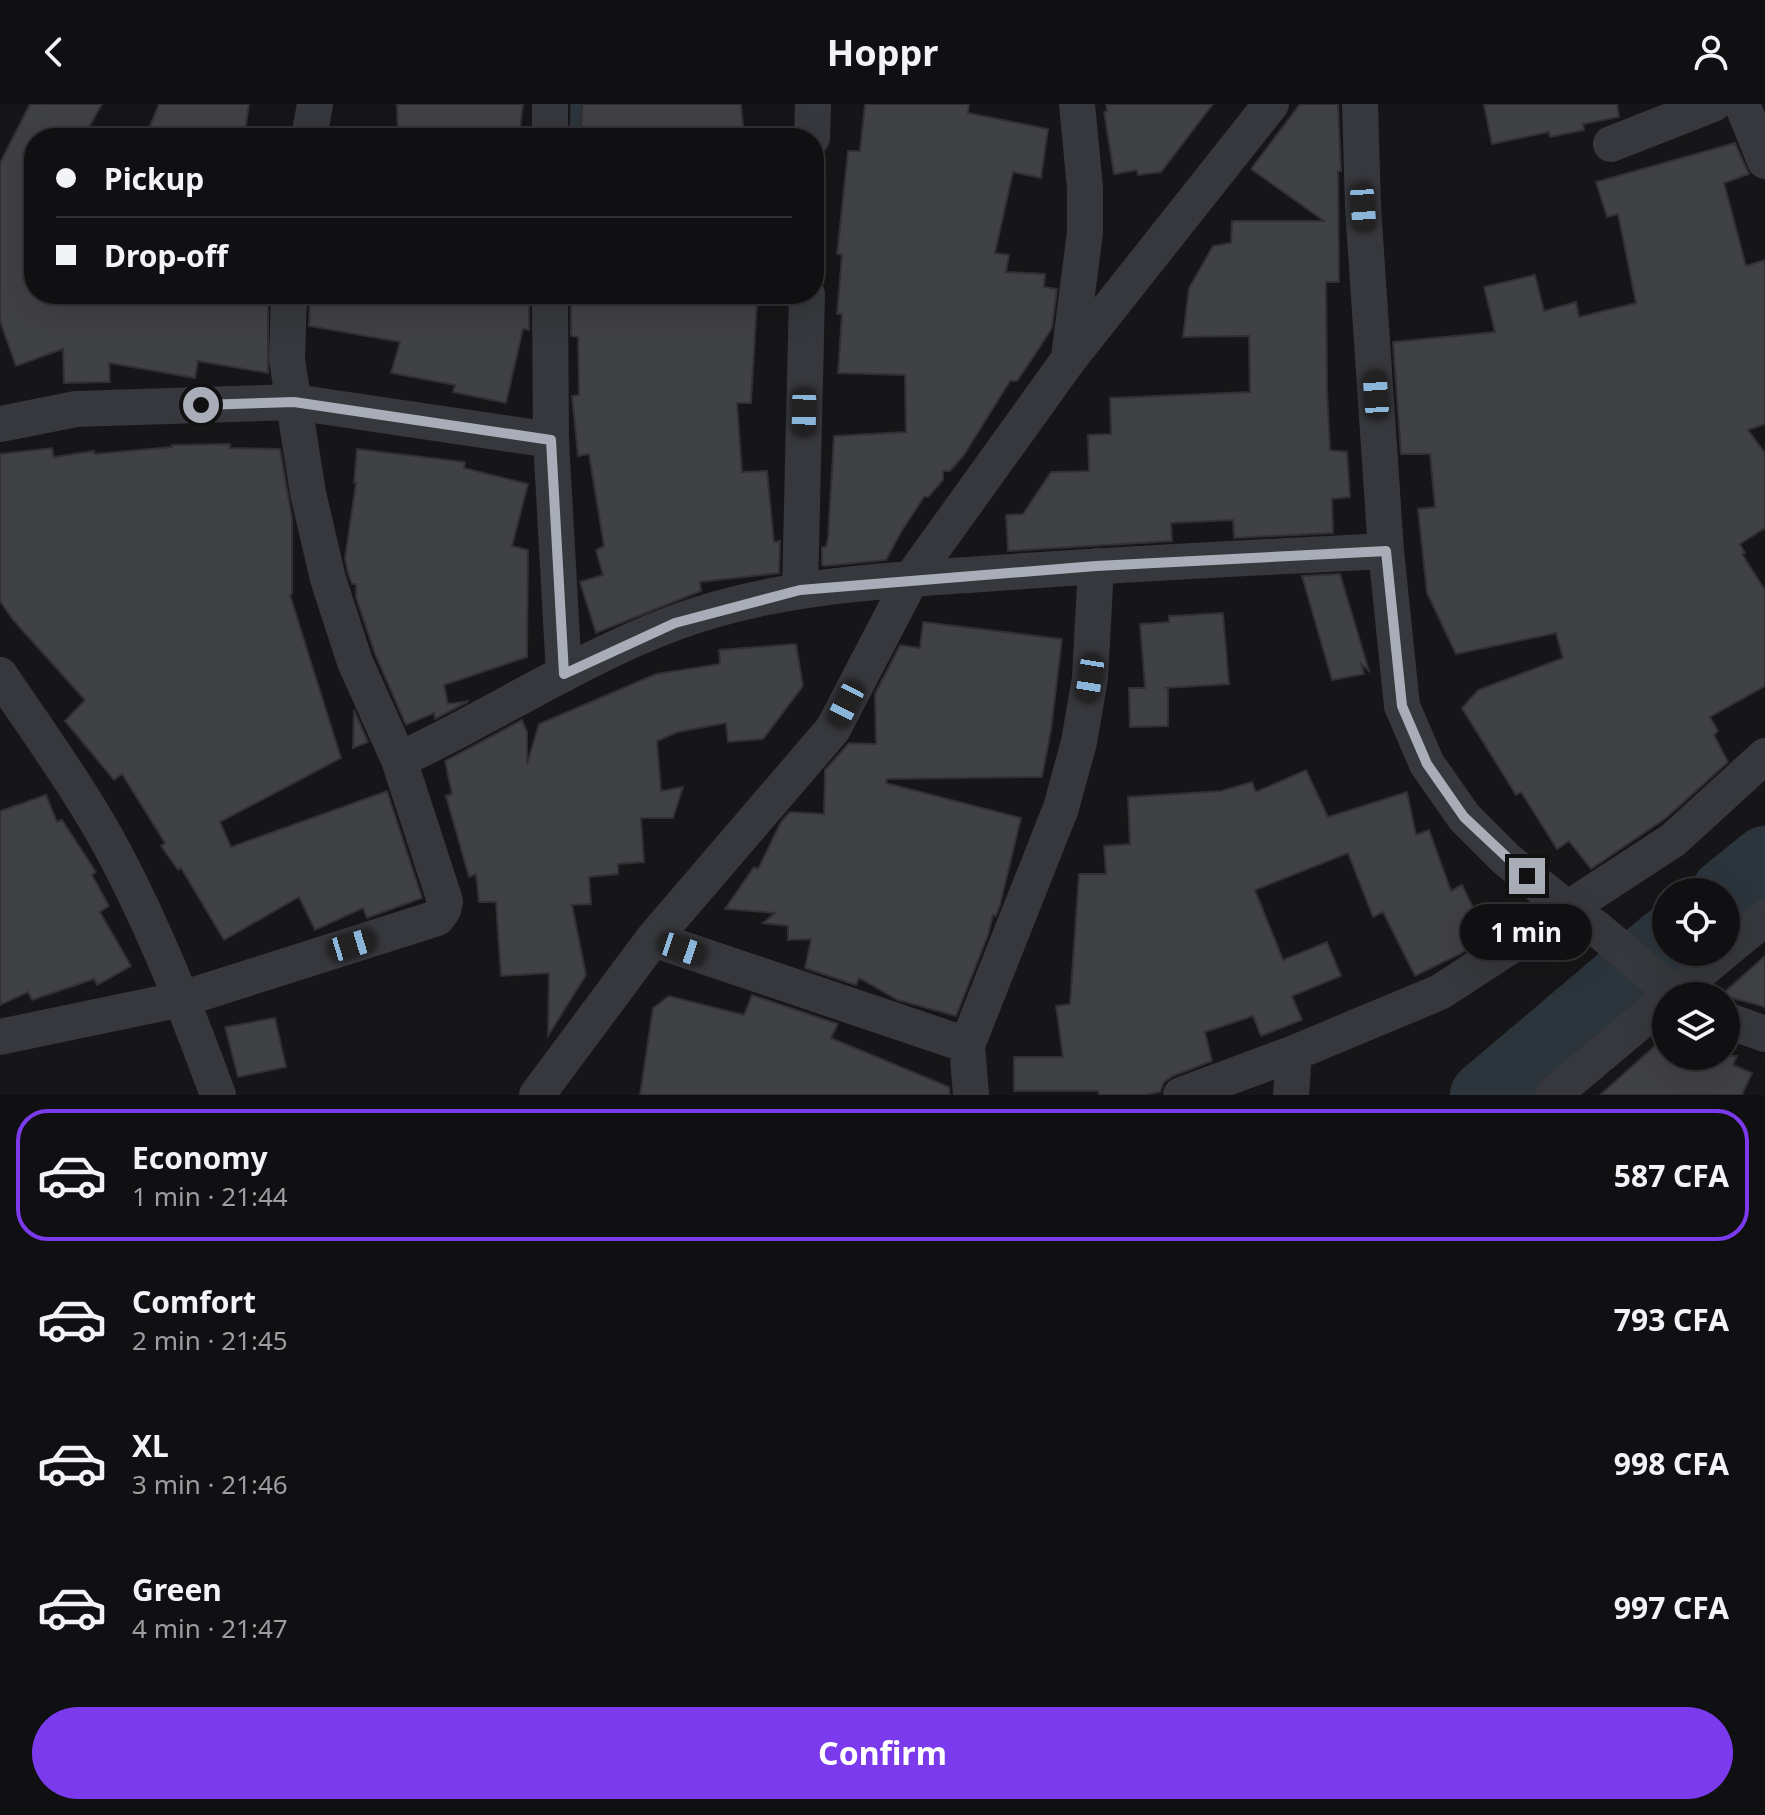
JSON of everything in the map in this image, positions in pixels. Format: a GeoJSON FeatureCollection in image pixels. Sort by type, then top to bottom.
{"type":"FeatureCollection","features":[{"type":"Feature","properties":{"kind":"street"},"geometry":{"type":"LineString","coordinates":[[311,128],[315,104]]}},
{"type":"Feature","properties":{"kind":"street"},"geometry":{"type":"LineString","coordinates":[[550,104],[550,128]]}},
{"type":"Feature","properties":{"kind":"street"},"geometry":{"type":"LineString","coordinates":[[812,128],[813,104]]}},
{"type":"Feature","properties":{"kind":"street"},"geometry":{"type":"LineString","coordinates":[[1069,359],[1085,232],[1085,188],[1077,104]]}},
{"type":"Feature","properties":{"kind":"street"},"geometry":{"type":"LineString","coordinates":[[537,1095],[653,939],[833,729],[911,579],[1069,359],[1271,104]]}},
{"type":"Feature","properties":{"kind":"street"},"geometry":{"type":"LineString","coordinates":[[1360,104],[1363,207],[1386,551],[1402,706],[1427,764],[1464,817],[1506,859],[1582,918],[1656,982]]}},
{"type":"Feature","properties":{"kind":"street"},"geometry":{"type":"LineString","coordinates":[[1611,144],[1713,104]]}},
{"type":"Feature","properties":{"kind":"street"},"geometry":{"type":"LineString","coordinates":[[1742,104],[1765,161]]}},
{"type":"Feature","properties":{"kind":"street"},"geometry":{"type":"LineString","coordinates":[[0,1037],[182,999],[437,918],[443,910],[445,901],[399,760],[355,662],[328,579],[308,493],[287,360],[289,304]]}},
{"type":"Feature","properties":{"kind":"street"},"geometry":{"type":"LineString","coordinates":[[550,304],[551,440],[564,674]]}},
{"type":"Feature","properties":{"kind":"street"},"geometry":{"type":"LineString","coordinates":[[800,590],[807,304]]}},
{"type":"Feature","properties":{"kind":"street"},"geometry":{"type":"LineString","coordinates":[[0,424],[76,409],[294,402],[551,440]]}},
{"type":"Feature","properties":{"kind":"street"},"geometry":{"type":"LineString","coordinates":[[399,760],[564,674],[675,623],[800,590],[1096,566],[1386,551]]}},
{"type":"Feature","properties":{"kind":"street"},"geometry":{"type":"LineString","coordinates":[[971,1095],[967,1045],[1061,808],[1079,742],[1090,678],[1096,566]]}},
{"type":"Feature","properties":{"kind":"street"},"geometry":{"type":"LineString","coordinates":[[0,675],[115,854],[182,999],[218,1095]]}},
{"type":"Feature","properties":{"kind":"street"},"geometry":{"type":"LineString","coordinates":[[1181,1095],[1294,1053],[1440,992],[1582,918],[1765,756]]}},
{"type":"Feature","properties":{"kind":"street"},"geometry":{"type":"LineString","coordinates":[[1740,939],[1765,918]]}},
{"type":"Feature","properties":{"kind":"street"},"geometry":{"type":"LineString","coordinates":[[653,939],[967,1045]]}},
{"type":"Feature","properties":{"kind":"street"},"geometry":{"type":"LineString","coordinates":[[1682,982],[1704,966]]}},
{"type":"Feature","properties":{"kind":"street"},"geometry":{"type":"LineString","coordinates":[[1553,1095],[1652,1006]]}},
{"type":"Feature","properties":{"kind":"street"},"geometry":{"type":"LineString","coordinates":[[1740,1025],[1765,1034]]}},
{"type":"Feature","properties":{"kind":"street"},"geometry":{"type":"LineString","coordinates":[[1291,1095],[1294,1053]]}},
{"type":"Feature","properties":{"kind":"building"},"geometry":{"type":"Polygon","coordinates":[[[30,104],[102,104],[89,128],[24,128],[24,304],[268,304],[268,373],[198,361],[195,378],[109,363],[110,382],[64,383],[63,349],[16,366],[0,321],[0,163],[30,104]]]}},
{"type":"Feature","properties":{"kind":"building"},"geometry":{"type":"Polygon","coordinates":[[[159,104],[249,104],[245,128],[149,128],[159,104]]]}},
{"type":"Feature","properties":{"kind":"building"},"geometry":{"type":"Polygon","coordinates":[[[397,104],[523,104],[520,128],[398,128],[397,104]]]}},
{"type":"Feature","properties":{"kind":"building"},"geometry":{"type":"Polygon","coordinates":[[[582,104],[741,104],[743,128],[581,128],[582,104]]]}},
{"type":"Feature","properties":{"kind":"building"},"geometry":{"type":"Polygon","coordinates":[[[865,104],[969,104],[968,113],[1048,129],[1041,178],[1013,172],[995,253],[1009,255],[1006,272],[1045,274],[1044,287],[1057,289],[1052,328],[1017,381],[1010,381],[964,455],[950,471],[943,471],[943,480],[928,497],[924,497],[886,560],[825,566],[822,565],[822,547],[826,547],[828,538],[834,436],[906,432],[905,375],[838,373],[842,314],[837,314],[842,255],[837,254],[848,151],[860,151],[865,104]]]}},
{"type":"Feature","properties":{"kind":"building"},"geometry":{"type":"Polygon","coordinates":[[[1106,104],[1213,104],[1161,172],[1138,175],[1137,170],[1114,174],[1104,112],[1107,111],[1106,104]]]}},
{"type":"Feature","properties":{"kind":"building"},"geometry":{"type":"Polygon","coordinates":[[[1300,104],[1338,104],[1341,171],[1338,171],[1339,282],[1326,282],[1327,390],[1330,450],[1347,452],[1350,497],[1332,499],[1333,533],[1234,538],[1233,520],[1171,523],[1172,541],[1008,551],[1006,515],[1023,514],[1051,472],[1089,471],[1088,435],[1111,434],[1110,398],[1250,392],[1249,336],[1183,337],[1189,288],[1213,246],[1231,243],[1232,221],[1324,221],[1251,169],[1300,104]]]}},
{"type":"Feature","properties":{"kind":"building"},"geometry":{"type":"Polygon","coordinates":[[[1486,104],[1617,104],[1619,117],[1583,124],[1584,130],[1550,137],[1549,132],[1492,144],[1486,104]]]}},
{"type":"Feature","properties":{"kind":"building"},"geometry":{"type":"Polygon","coordinates":[[[1735,143],[1749,174],[1724,183],[1746,266],[1765,260],[1765,424],[1748,430],[1765,453],[1765,528],[1740,544],[1745,553],[1742,554],[1765,590],[1765,686],[1710,717],[1718,731],[1714,735],[1728,762],[1666,818],[1591,869],[1569,841],[1557,849],[1521,792],[1516,795],[1462,708],[1478,690],[1563,658],[1556,633],[1456,654],[1427,593],[1418,509],[1435,507],[1430,454],[1401,454],[1393,342],[1495,332],[1484,287],[1535,275],[1544,311],[1576,302],[1579,317],[1636,303],[1618,214],[1607,217],[1596,182],[1735,143]]]}},
{"type":"Feature","properties":{"kind":"building"},"geometry":{"type":"Polygon","coordinates":[[[310,304],[529,304],[529,330],[523,329],[506,403],[453,392],[455,385],[391,373],[400,342],[309,326],[310,304]]]}},
{"type":"Feature","properties":{"kind":"building"},"geometry":{"type":"Polygon","coordinates":[[[571,304],[757,304],[751,403],[737,403],[742,472],[767,471],[774,542],[780,541],[779,573],[700,582],[701,591],[596,633],[580,582],[603,575],[596,550],[604,546],[589,454],[578,456],[572,396],[579,395],[578,337],[571,336],[571,304]]]}},
{"type":"Feature","properties":{"kind":"building"},"geometry":{"type":"Polygon","coordinates":[[[230,444],[230,448],[280,449],[292,518],[290,595],[341,758],[220,822],[231,847],[387,791],[422,898],[367,918],[363,908],[315,930],[299,897],[224,940],[181,868],[178,870],[161,846],[165,843],[122,774],[114,780],[65,721],[85,700],[13,620],[0,601],[0,454],[52,448],[54,457],[172,445],[230,444]]]}},
{"type":"Feature","properties":{"kind":"building"},"geometry":{"type":"Polygon","coordinates":[[[357,449],[465,462],[464,468],[528,484],[512,546],[528,550],[527,657],[444,685],[448,704],[469,701],[435,719],[434,713],[406,725],[375,654],[356,597],[356,584],[352,584],[348,573],[345,558],[356,483],[357,449]]]}},
{"type":"Feature","properties":{"kind":"building"},"geometry":{"type":"Polygon","coordinates":[[[1340,574],[1369,671],[1361,664],[1364,674],[1332,680],[1302,576],[1340,574]]]}},
{"type":"Feature","properties":{"kind":"building"},"geometry":{"type":"Polygon","coordinates":[[[1223,613],[1229,684],[1165,688],[1168,688],[1168,726],[1130,727],[1129,688],[1145,688],[1140,624],[1169,622],[1169,616],[1223,613]]]}},
{"type":"Feature","properties":{"kind":"building"},"geometry":{"type":"Polygon","coordinates":[[[923,622],[1062,639],[1042,777],[887,779],[886,783],[1021,818],[1000,905],[996,916],[993,915],[956,1016],[898,1000],[859,978],[856,985],[805,968],[811,939],[788,940],[788,926],[763,923],[775,913],[725,909],[754,867],[758,869],[781,822],[790,812],[824,814],[825,770],[849,743],[876,744],[875,694],[900,645],[920,648],[923,622]]]}},
{"type":"Feature","properties":{"kind":"building"},"geometry":{"type":"Polygon","coordinates":[[[796,644],[803,686],[763,739],[728,742],[726,723],[678,732],[657,741],[661,791],[683,787],[673,818],[641,818],[644,862],[618,864],[618,874],[589,877],[591,904],[572,905],[586,975],[548,1036],[549,973],[501,976],[496,902],[479,902],[476,874],[469,877],[446,796],[452,794],[445,761],[522,720],[527,732],[527,764],[539,724],[656,674],[720,664],[719,650],[796,644]]]}},
{"type":"Feature","properties":{"kind":"building"},"geometry":{"type":"Polygon","coordinates":[[[354,710],[368,742],[353,748],[354,710]]]}},
{"type":"Feature","properties":{"kind":"building"},"geometry":{"type":"Polygon","coordinates":[[[1306,770],[1328,817],[1407,792],[1416,835],[1429,830],[1451,891],[1462,885],[1487,936],[1460,954],[1415,976],[1383,912],[1373,917],[1348,853],[1255,890],[1283,960],[1327,942],[1341,976],[1292,996],[1302,1020],[1261,1036],[1253,1016],[1205,1032],[1212,1061],[1173,1076],[1164,1082],[1160,1092],[1099,1095],[1098,1091],[1014,1091],[1014,1057],[1063,1057],[1056,1006],[1070,1004],[1079,874],[1106,874],[1104,846],[1130,844],[1128,797],[1221,791],[1252,782],[1256,792],[1306,770]]]}},
{"type":"Feature","properties":{"kind":"building"},"geometry":{"type":"Polygon","coordinates":[[[46,795],[57,822],[62,820],[96,872],[92,875],[109,906],[100,912],[131,966],[97,985],[94,979],[32,1000],[28,992],[0,1005],[0,811],[46,795]]]}},
{"type":"Feature","properties":{"kind":"building"},"geometry":{"type":"Polygon","coordinates":[[[1765,956],[1765,1007],[1740,1000],[1740,982],[1736,982],[1765,956]]]}},
{"type":"Feature","properties":{"kind":"building"},"geometry":{"type":"Polygon","coordinates":[[[752,995],[838,1024],[831,1038],[949,1087],[950,1095],[640,1095],[653,1008],[669,996],[744,1015],[752,995]]]}},
{"type":"Feature","properties":{"kind":"building"},"geometry":{"type":"Polygon","coordinates":[[[275,1018],[286,1067],[238,1077],[225,1027],[275,1018]]]}},
{"type":"Feature","properties":{"kind":"building"},"geometry":{"type":"Polygon","coordinates":[[[1652,1049],[1652,1070],[1740,1068],[1752,1073],[1742,1095],[1600,1095],[1652,1049]]]}},
{"type":"Feature","properties":{"kind":"waterway"},"geometry":{"type":"LineString","coordinates":[[575,128],[576,104]]}},
{"type":"Feature","properties":{"kind":"waterway"},"geometry":{"type":"LineString","coordinates":[[1740,879],[1765,859]]}},
{"type":"Feature","properties":{"kind":"waterway"},"geometry":{"type":"LineString","coordinates":[[1483,1095],[1652,952]]}},
{"type":"Feature","properties":{"kind":"route"},"geometry":{"type":"LineString","coordinates":[[201,405],[294,402],[551,440],[564,674],[675,623],[800,590],[1096,566],[1386,551],[1402,706],[1427,764],[1464,817],[1527,876]]}}]}
